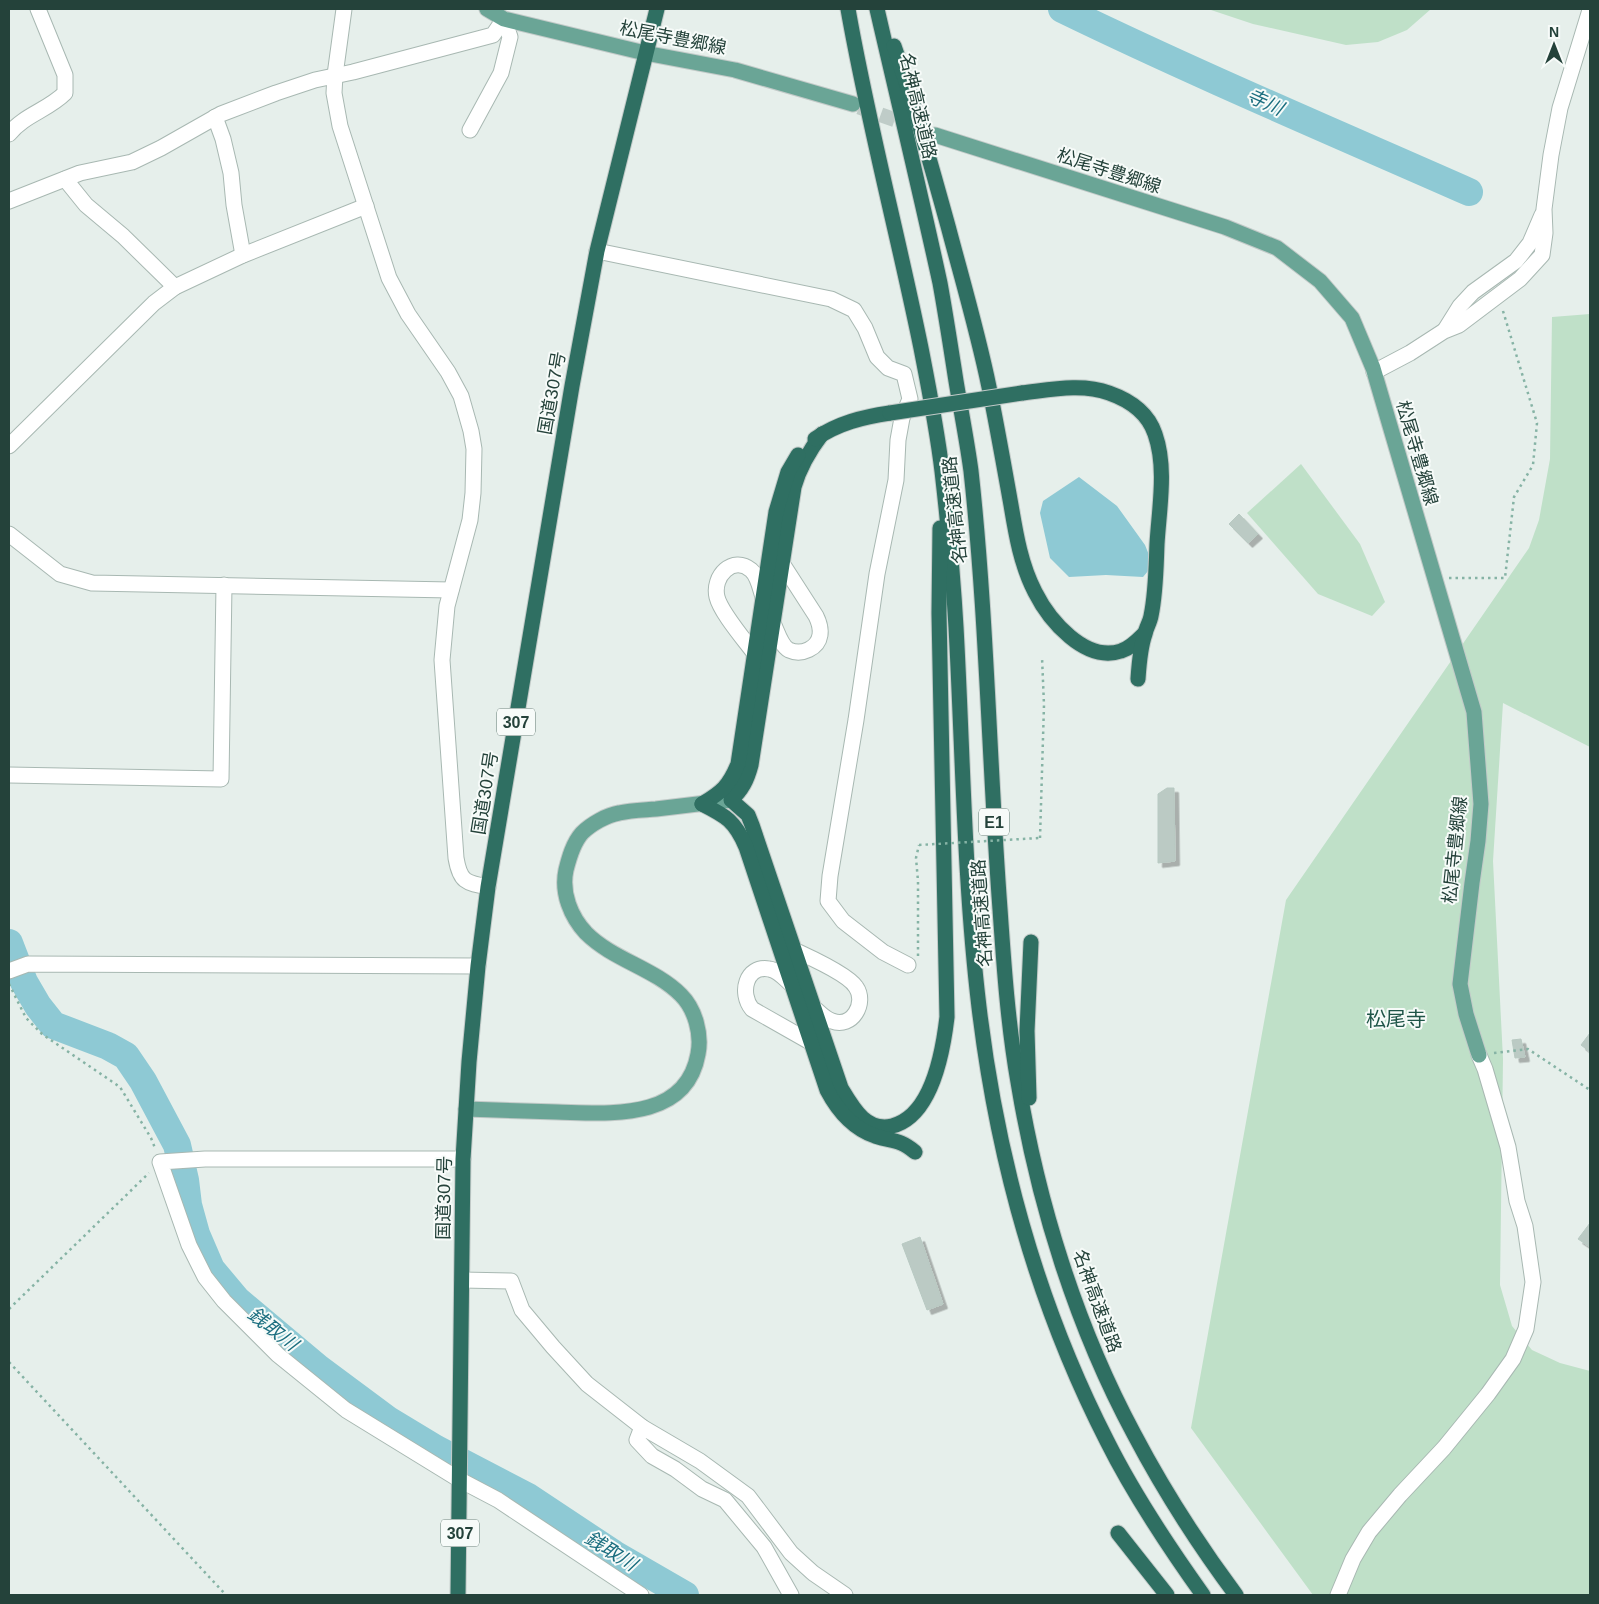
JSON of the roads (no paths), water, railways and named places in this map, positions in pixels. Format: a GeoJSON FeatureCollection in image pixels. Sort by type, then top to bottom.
{"type":"FeatureCollection","features":[{"type":"Feature","properties":{"kind":"highway","name":"国道307号"},"geometry":{"type":"LineString","coordinates":[[458,1595],[463,1159],[478,966],[488,887],[572,386],[597,252],[657,9]]}},
{"type":"Feature","properties":{"kind":"highway","name":"名神高速道路"},"geometry":{"type":"LineString","coordinates":[[848,9],[935,418],[950,545],[956,625],[967,872],[976,976],[990,1086],[1002,1145],[1021,1221],[1046,1301],[1076,1377],[1108,1443],[1143,1506],[1203,1595]]}},
{"type":"Feature","properties":{"kind":"highway","name":"名神高速道路"},"geometry":{"type":"LineString","coordinates":[[877,9],[940,286],[970,466],[979,560],[996,861],[1007,1002],[1018,1082],[1030,1141],[1048,1215],[1072,1293],[1101,1366],[1132,1432],[1167,1493],[1204,1552],[1236,1595]]}},
{"type":"Feature","properties":{"kind":"highway"},"geometry":{"type":"LineString","coordinates":[[881,9],[914,102],[971,310],[998,429],[1018,547],[1025,572],[1053,622],[1059,629],[1089,648],[1110,654],[1122,651],[1133,645],[1145,633]]}},
{"type":"Feature","properties":{"kind":"highway"},"geometry":{"type":"LineString","coordinates":[[915,1152],[903,1143],[864,1132],[842,1114],[827,1090],[739,830],[728,819],[702,804],[721,792],[732,780],[738,764],[776,512],[788,472],[793,462],[804,448],[822,434],[845,422],[890,413],[1022,393],[1081,388],[1107,392],[1130,402],[1146,418],[1155,434],[1160,453],[1161,477],[1154,597],[1151,618],[1145,633],[1139,660],[1138,679]]}},
{"type":"Feature","properties":{"kind":"highway"},"geometry":{"type":"LineString","coordinates":[[822,434],[809,451],[794,487],[752,765],[748,779],[740,792],[731,800],[748,815],[752,825],[841,1088],[858,1114],[866,1122],[876,1127],[897,1124],[915,1113],[936,1072],[944,1044],[947,1017],[939,613],[941,466]]}},
{"type":"Feature","properties":{"kind":"highway"},"geometry":{"type":"LineString","coordinates":[[1030,1141],[1027,1032],[1031,942]]}},
{"type":"Feature","properties":{"kind":"highway"},"geometry":{"type":"LineString","coordinates":[[1118,1533],[1167,1595]]}},
{"type":"Feature","properties":{"kind":"main road","name":"松尾寺豊郷線"},"geometry":{"type":"LineString","coordinates":[[487,9],[504,19],[645,53],[735,70],[853,104]]}},
{"type":"Feature","properties":{"kind":"main road","name":"松尾寺豊郷線"},"geometry":{"type":"LineString","coordinates":[[935,135],[1225,227],[1277,248],[1320,281],[1352,318],[1374,372],[1474,712],[1481,804],[1460,984],[1466,1014],[1479,1055]]}},
{"type":"Feature","properties":{"kind":"main road"},"geometry":{"type":"LineString","coordinates":[[466,1109],[619,1114],[645,1110],[668,1099],[686,1084],[696,1066],[700,1045],[697,1024],[690,1008],[683,996],[666,982],[604,947],[587,933],[573,916],[566,894],[565,874],[570,854],[582,833],[599,821],[617,813],[731,800]]}},
{"type":"Feature","properties":{"kind":"street"},"geometry":{"type":"LineString","coordinates":[[9,134],[31,114],[55,102],[65,93],[65,75],[38,9]]}},
{"type":"Feature","properties":{"kind":"street"},"geometry":{"type":"LineString","coordinates":[[344,9],[334,75],[334,93],[340,126],[390,278],[408,314],[448,372],[461,396],[474,449],[470,520],[465,544],[446,606],[442,660],[458,873],[468,883],[488,887]]}},
{"type":"Feature","properties":{"kind":"street"},"geometry":{"type":"LineString","coordinates":[[1374,372],[1459,325],[1520,279],[1542,255],[1545,233],[1544,210],[1551,155],[1560,108],[1590,10]]}},
{"type":"Feature","properties":{"kind":"street"},"geometry":{"type":"LineString","coordinates":[[9,201],[80,173],[132,162],[161,148],[215,117],[276,93],[314,80],[493,35],[504,19]]}},
{"type":"Feature","properties":{"kind":"street"},"geometry":{"type":"LineString","coordinates":[[470,130],[501,72],[510,37],[504,19]]}},
{"type":"Feature","properties":{"kind":"street"},"geometry":{"type":"LineString","coordinates":[[215,117],[223,139],[231,172],[234,205],[243,255]]}},
{"type":"Feature","properties":{"kind":"street"},"geometry":{"type":"LineString","coordinates":[[66,179],[86,205],[122,236],[175,287]]}},
{"type":"Feature","properties":{"kind":"street"},"geometry":{"type":"LineString","coordinates":[[9,446],[154,303],[175,287],[243,255],[366,206]]}},
{"type":"Feature","properties":{"kind":"street"},"geometry":{"type":"LineString","coordinates":[[1444,332],[1460,306],[1473,292],[1516,262],[1530,243],[1544,210]]}},
{"type":"Feature","properties":{"kind":"street"},"geometry":{"type":"LineString","coordinates":[[597,252],[831,299],[854,310],[865,328],[877,357],[888,368],[904,374],[910,399],[902,418],[898,440],[896,480],[877,574],[856,720],[830,876],[828,901],[843,922],[855,932],[883,952],[908,965]]}},
{"type":"Feature","properties":{"kind":"street"},"geometry":{"type":"LineString","coordinates":[[9,534],[60,574],[92,583],[450,590]]}},
{"type":"Feature","properties":{"kind":"street"},"geometry":{"type":"LineString","coordinates":[[772,547],[816,616],[820,624],[820,635],[816,644],[808,650],[799,652],[789,650],[783,644],[773,623]]}},
{"type":"Feature","properties":{"kind":"street"},"geometry":{"type":"LineString","coordinates":[[764,597],[756,576],[750,569],[744,566],[733,566],[724,570],[719,577],[716,586],[719,604],[766,670]]}},
{"type":"Feature","properties":{"kind":"street"},"geometry":{"type":"LineString","coordinates":[[9,775],[221,779],[224,585]]}},
{"type":"Feature","properties":{"kind":"street"},"geometry":{"type":"LineString","coordinates":[[778,942],[842,975],[856,987],[860,996],[860,1004],[856,1014],[848,1021],[840,1023],[831,1021],[813,1007]]}},
{"type":"Feature","properties":{"kind":"street"},"geometry":{"type":"LineString","coordinates":[[9,970],[28,964],[478,966]]}},
{"type":"Feature","properties":{"kind":"street"},"geometry":{"type":"LineString","coordinates":[[792,984],[776,971],[768,968],[760,969],[753,973],[745,986],[744,994],[747,1003],[752,1009],[828,1052]]}},
{"type":"Feature","properties":{"kind":"street"},"geometry":{"type":"LineString","coordinates":[[1338,1595],[1353,1559],[1369,1532],[1400,1495],[1444,1448],[1488,1394],[1513,1359],[1526,1329],[1533,1282],[1525,1226],[1517,1202],[1508,1147],[1485,1069],[1479,1055]]}},
{"type":"Feature","properties":{"kind":"street"},"geometry":{"type":"LineString","coordinates":[[463,1159],[205,1159],[160,1162],[189,1245],[205,1277],[224,1301],[278,1355],[346,1410],[460,1475],[640,1595]]}},
{"type":"Feature","properties":{"kind":"street"},"geometry":{"type":"LineString","coordinates":[[462,1280],[511,1281],[522,1310],[587,1384],[642,1427],[700,1461],[748,1496],[791,1554],[813,1573],[845,1595]]}},
{"type":"Feature","properties":{"kind":"street"},"geometry":{"type":"LineString","coordinates":[[642,1427],[637,1440],[652,1456],[675,1469],[702,1489],[725,1500],[764,1547],[792,1595]]}},
{"type":"Feature","properties":{"kind":"water"},"geometry":{"type":"Polygon","coordinates":[[[1079,477],[1117,506],[1145,545],[1153,565],[1143,577],[1106,575],[1069,577],[1050,558],[1040,513],[1043,501],[1079,477]]]}},
{"type":"Feature","properties":{"kind":"waterway","name":"寺川"},"geometry":{"type":"LineString","coordinates":[[1062,9],[1214,80],[1469,192]]}},
{"type":"Feature","properties":{"kind":"waterway","name":"銭取川"},"geometry":{"type":"LineString","coordinates":[[9,943],[24,982],[38,1006],[53,1025],[108,1046],[126,1056],[143,1081],[177,1145],[185,1180],[188,1205],[196,1234],[211,1269],[237,1300],[318,1368],[388,1420],[436,1449],[528,1497],[614,1554],[685,1595]]}},
{"type":"Feature","properties":{"kind":"tunnel"},"geometry":{"type":"LineString","coordinates":[[859,107],[915,127]]}},
{"type":"Feature","properties":{"kind":"district","name":"松尾寺"},"geometry":{"type":"Point","coordinates":[1396,1019]}}]}
